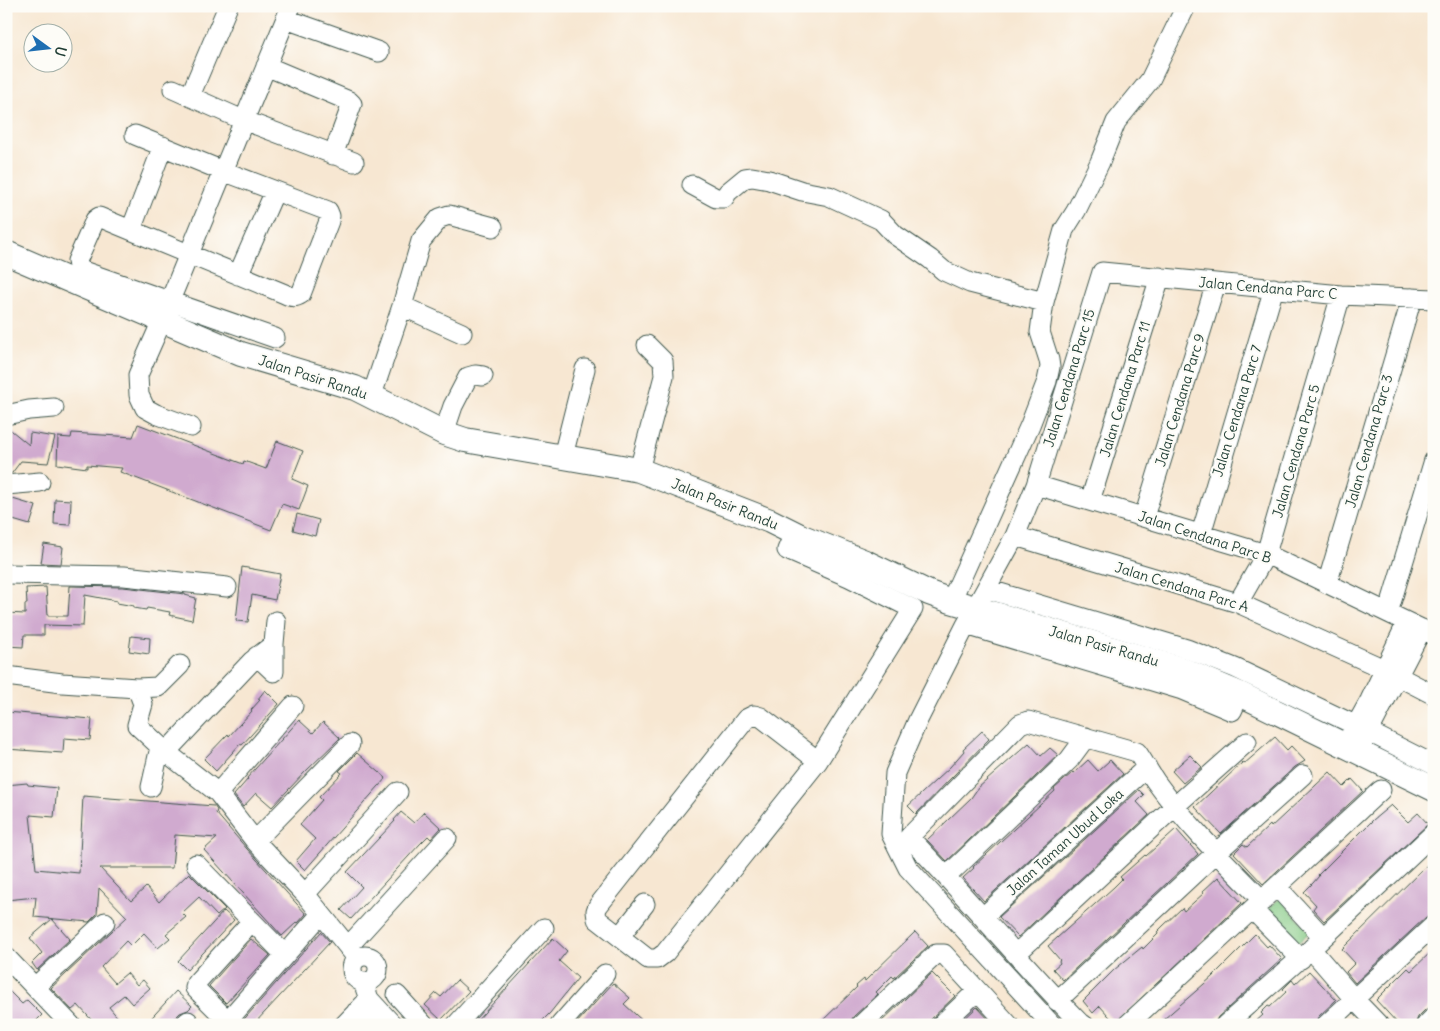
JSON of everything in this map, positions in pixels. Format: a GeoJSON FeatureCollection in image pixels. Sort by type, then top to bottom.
{"type":"FeatureCollection","features":[{"type":"Feature","properties":{"kind":"main road","name":"Jalan Pasir Randu"},"geometry":{"type":"LineString","coordinates":[[6,253],[166,310],[241,354],[332,380],[372,395],[444,432],[465,440],[525,452],[563,456],[639,470],[770,521],[800,536],[865,562],[929,593],[951,601],[1184,659],[1240,694],[1357,738],[1434,788]]}},
{"type":"Feature","properties":{"kind":"street"},"geometry":{"type":"LineString","coordinates":[[228,6],[182,93],[243,120],[354,162]]}},
{"type":"Feature","properties":{"kind":"street"},"geometry":{"type":"LineString","coordinates":[[951,601],[1030,425],[1047,381],[1050,368],[1049,360],[1040,332],[1044,302],[1064,230],[1076,211],[1092,178],[1116,122],[1150,80],[1186,6]]}},
{"type":"Feature","properties":{"kind":"street"},"geometry":{"type":"LineString","coordinates":[[191,427],[145,408],[139,395],[138,375],[288,12],[379,52]]}},
{"type":"Feature","properties":{"kind":"street"},"geometry":{"type":"LineString","coordinates":[[266,66],[349,101],[352,104],[333,155]]}},
{"type":"Feature","properties":{"kind":"street"},"geometry":{"type":"LineString","coordinates":[[135,134],[223,171],[328,211],[330,216],[302,294],[293,297],[99,217],[95,220],[77,264],[83,271],[166,310],[275,338]]}},
{"type":"Feature","properties":{"kind":"street"},"geometry":{"type":"LineString","coordinates":[[131,230],[163,146]]}},
{"type":"Feature","properties":{"kind":"street"},"geometry":{"type":"LineString","coordinates":[[692,185],[716,198],[724,198],[728,192],[745,178],[752,177],[829,196],[881,220],[895,235],[944,271],[970,283],[1044,302]]}},
{"type":"Feature","properties":{"kind":"street"},"geometry":{"type":"LineString","coordinates":[[238,275],[275,191]]}},
{"type":"Feature","properties":{"kind":"street"},"geometry":{"type":"LineString","coordinates":[[372,395],[402,306],[421,241],[440,218],[449,215],[493,226]]}},
{"type":"Feature","properties":{"kind":"street","name":"Jalan Cendana Parc C"},"geometry":{"type":"LineString","coordinates":[[1102,272],[1341,295],[1434,299]]}},
{"type":"Feature","properties":{"kind":"street","name":"Jalan Cendana Parc 15"},"geometry":{"type":"LineString","coordinates":[[1052,1025],[908,868],[891,834],[895,773],[918,720],[1015,536],[1036,485],[1102,272]]}},
{"type":"Feature","properties":{"kind":"street","name":"Jalan Cendana Parc 11"},"geometry":{"type":"LineString","coordinates":[[1090,501],[1160,277]]}},
{"type":"Feature","properties":{"kind":"street","name":"Jalan Cendana Parc 9"},"geometry":{"type":"LineString","coordinates":[[1144,518],[1216,283]]}},
{"type":"Feature","properties":{"kind":"street","name":"Jalan Cendana Parc 7"},"geometry":{"type":"LineString","coordinates":[[1201,534],[1274,288]]}},
{"type":"Feature","properties":{"kind":"street","name":"Jalan Cendana Parc 5"},"geometry":{"type":"LineString","coordinates":[[1238,603],[1266,554],[1341,295]]}},
{"type":"Feature","properties":{"kind":"street","name":"Jalan Cendana Parc 3"},"geometry":{"type":"LineString","coordinates":[[1327,584],[1412,298]]}},
{"type":"Feature","properties":{"kind":"street"},"geometry":{"type":"LineString","coordinates":[[402,306],[462,333]]}},
{"type":"Feature","properties":{"kind":"street"},"geometry":{"type":"LineString","coordinates":[[639,470],[664,376],[663,361],[647,345]]}},
{"type":"Feature","properties":{"kind":"street"},"geometry":{"type":"LineString","coordinates":[[563,456],[584,369]]}},
{"type":"Feature","properties":{"kind":"street"},"geometry":{"type":"LineString","coordinates":[[444,432],[468,377],[475,375],[483,376]]}},
{"type":"Feature","properties":{"kind":"street"},"geometry":{"type":"LineString","coordinates":[[6,415],[29,410],[54,408]]}},
{"type":"Feature","properties":{"kind":"street"},"geometry":{"type":"LineString","coordinates":[[1388,613],[1434,460]]}},
{"type":"Feature","properties":{"kind":"street"},"geometry":{"type":"LineString","coordinates":[[6,485],[40,482]]}},
{"type":"Feature","properties":{"kind":"street","name":"Jalan Cendana Parc B"},"geometry":{"type":"LineString","coordinates":[[1036,485],[1266,554],[1421,629]]}},
{"type":"Feature","properties":{"kind":"street"},"geometry":{"type":"LineString","coordinates":[[800,536],[790,543],[787,550],[849,577],[913,609],[818,761],[665,953],[657,959],[648,959],[597,919],[596,911],[598,906],[746,719],[754,715],[761,717],[818,761]]}},
{"type":"Feature","properties":{"kind":"street","name":"Jalan Cendana Parc A"},"geometry":{"type":"LineString","coordinates":[[1015,536],[1238,603],[1391,672],[1434,695]]}},
{"type":"Feature","properties":{"kind":"street"},"geometry":{"type":"LineString","coordinates":[[6,574],[124,576],[227,587]]}},
{"type":"Feature","properties":{"kind":"street"},"geometry":{"type":"LineString","coordinates":[[976,608],[1232,711],[1240,694]]}},
{"type":"Feature","properties":{"kind":"street"},"geometry":{"type":"LineString","coordinates":[[194,775],[153,778],[163,750],[257,656],[274,644],[276,621]]}},
{"type":"Feature","properties":{"kind":"street"},"geometry":{"type":"LineString","coordinates":[[1357,738],[1391,672],[1421,629]]}},
{"type":"Feature","properties":{"kind":"street"},"geometry":{"type":"LineString","coordinates":[[1184,659],[1235,668],[1357,738],[1434,766]]}},
{"type":"Feature","properties":{"kind":"street"},"geometry":{"type":"LineString","coordinates":[[6,676],[140,696],[158,687],[180,665]]}},
{"type":"Feature","properties":{"kind":"street"},"geometry":{"type":"LineString","coordinates":[[140,696],[137,725],[163,750],[218,793],[255,841],[322,914],[352,952],[374,958],[379,970],[372,980],[360,1009],[393,1025]]}},
{"type":"Feature","properties":{"kind":"street"},"geometry":{"type":"LineString","coordinates":[[218,793],[292,706]]}},
{"type":"Feature","properties":{"kind":"street"},"geometry":{"type":"LineString","coordinates":[[1084,1025],[1058,1000],[947,876],[909,837],[1020,724],[1028,721],[1137,752],[1175,806],[1216,852],[1258,905],[1312,948]]}},
{"type":"Feature","properties":{"kind":"street"},"geometry":{"type":"LineString","coordinates":[[947,876],[1069,760],[1086,738]]}},
{"type":"Feature","properties":{"kind":"street"},"geometry":{"type":"LineString","coordinates":[[1016,954],[1175,806],[1247,742]]}},
{"type":"Feature","properties":{"kind":"street"},"geometry":{"type":"LineString","coordinates":[[255,841],[350,744]]}},
{"type":"Feature","properties":{"kind":"street","name":"Jalan Taman Ubud Loka"},"geometry":{"type":"LineString","coordinates":[[983,917],[1147,767]]}},
{"type":"Feature","properties":{"kind":"street"},"geometry":{"type":"LineString","coordinates":[[1058,1000],[1216,852],[1303,775]]}},
{"type":"Feature","properties":{"kind":"street"},"geometry":{"type":"LineString","coordinates":[[1127,1025],[1382,790]]}},
{"type":"Feature","properties":{"kind":"street"},"geometry":{"type":"LineString","coordinates":[[304,894],[398,792]]}},
{"type":"Feature","properties":{"kind":"street"},"geometry":{"type":"LineString","coordinates":[[1225,1025],[1312,948],[1434,833]]}},
{"type":"Feature","properties":{"kind":"street"},"geometry":{"type":"LineString","coordinates":[[352,952],[355,939],[447,838]]}},
{"type":"Feature","properties":{"kind":"street"},"geometry":{"type":"LineString","coordinates":[[196,864],[285,955]]}},
{"type":"Feature","properties":{"kind":"street"},"geometry":{"type":"LineString","coordinates":[[1277,887],[1312,948],[1354,999],[1379,1025]]}},
{"type":"Feature","properties":{"kind":"street"},"geometry":{"type":"LineString","coordinates":[[620,936],[645,904]]}},
{"type":"Feature","properties":{"kind":"street"},"geometry":{"type":"LineString","coordinates":[[252,921],[196,983],[196,988],[224,1016],[230,1018],[322,914]]}},
{"type":"Feature","properties":{"kind":"street"},"geometry":{"type":"LineString","coordinates":[[35,987],[105,922]]}},
{"type":"Feature","properties":{"kind":"street"},"geometry":{"type":"LineString","coordinates":[[1326,1025],[1434,925]]}},
{"type":"Feature","properties":{"kind":"street"},"geometry":{"type":"LineString","coordinates":[[456,1025],[544,928]]}},
{"type":"Feature","properties":{"kind":"street"},"geometry":{"type":"LineString","coordinates":[[861,1025],[940,952],[944,954],[1009,1025]]}},
{"type":"Feature","properties":{"kind":"street"},"geometry":{"type":"LineString","coordinates":[[6,957],[71,1025]]}},
{"type":"Feature","properties":{"kind":"street"},"geometry":{"type":"LineString","coordinates":[[560,1025],[605,974]]}},
{"type":"Feature","properties":{"kind":"street"},"geometry":{"type":"LineString","coordinates":[[941,1025],[978,991]]}},
{"type":"Feature","properties":{"kind":"street"},"geometry":{"type":"LineString","coordinates":[[397,995],[424,1025]]}},
{"type":"Feature","properties":{"kind":"street"},"geometry":{"type":"LineString","coordinates":[[1426,1025],[1434,1017]]}},
{"type":"Feature","properties":{"kind":"green space"},"geometry":{"type":"Polygon","coordinates":[[[1280,898],[1310,932],[1295,946],[1265,911],[1280,898]]]}},
{"type":"Feature","properties":{"kind":"building"},"geometry":{"type":"Polygon","coordinates":[[[138,424],[243,464],[244,461],[266,469],[277,441],[303,451],[292,479],[308,486],[299,510],[282,504],[271,530],[120,472],[122,468],[87,465],[87,468],[57,464],[58,437],[71,438],[72,433],[133,437],[138,424]]]}},
{"type":"Feature","properties":{"kind":"building"},"geometry":{"type":"Polygon","coordinates":[[[6,426],[29,445],[30,433],[55,437],[48,463],[21,461],[12,473],[6,474],[6,426]]]}},
{"type":"Feature","properties":{"kind":"building"},"geometry":{"type":"Polygon","coordinates":[[[6,497],[36,506],[30,525],[6,518],[6,497]]]}},
{"type":"Feature","properties":{"kind":"building"},"geometry":{"type":"Polygon","coordinates":[[[55,499],[71,500],[70,525],[54,524],[55,499]]]}},
{"type":"Feature","properties":{"kind":"building"},"geometry":{"type":"Polygon","coordinates":[[[297,514],[319,520],[315,536],[293,530],[297,514]]]}},
{"type":"Feature","properties":{"kind":"building"},"geometry":{"type":"Polygon","coordinates":[[[44,544],[63,547],[61,564],[41,563],[44,544]]]}},
{"type":"Feature","properties":{"kind":"building"},"geometry":{"type":"Polygon","coordinates":[[[242,567],[280,574],[275,600],[252,595],[248,622],[236,621],[242,567]]]}},
{"type":"Feature","properties":{"kind":"building"},"geometry":{"type":"Polygon","coordinates":[[[70,586],[123,587],[185,594],[196,598],[192,620],[169,615],[170,612],[134,608],[134,606],[117,603],[117,601],[85,595],[83,626],[44,625],[44,635],[24,635],[23,647],[6,646],[6,613],[25,614],[25,604],[27,604],[26,588],[46,587],[48,616],[68,616],[70,586]]]}},
{"type":"Feature","properties":{"kind":"building"},"geometry":{"type":"Polygon","coordinates":[[[131,636],[150,638],[149,654],[129,651],[131,636]]]}},
{"type":"Feature","properties":{"kind":"building"},"geometry":{"type":"Polygon","coordinates":[[[265,690],[279,704],[216,771],[204,759],[252,711],[265,690]]]}},
{"type":"Feature","properties":{"kind":"building"},"geometry":{"type":"Polygon","coordinates":[[[6,712],[92,719],[90,740],[64,738],[63,753],[6,749],[6,712]]]}},
{"type":"Feature","properties":{"kind":"building"},"geometry":{"type":"Polygon","coordinates":[[[299,720],[313,733],[323,722],[340,738],[272,807],[256,793],[243,807],[234,795],[299,720]]]}},
{"type":"Feature","properties":{"kind":"building"},"geometry":{"type":"Polygon","coordinates":[[[982,731],[989,739],[916,814],[908,806],[950,767],[964,751],[963,749],[982,731]]]}},
{"type":"Feature","properties":{"kind":"building"},"geometry":{"type":"Polygon","coordinates":[[[1275,737],[1287,750],[1291,746],[1305,761],[1295,767],[1221,834],[1195,807],[1243,762],[1244,764],[1275,737]]]}},
{"type":"Feature","properties":{"kind":"building"},"geometry":{"type":"Polygon","coordinates":[[[1029,743],[1041,756],[1050,748],[1058,755],[947,861],[927,840],[971,798],[978,788],[1029,743]]]}},
{"type":"Feature","properties":{"kind":"building"},"geometry":{"type":"Polygon","coordinates":[[[357,753],[386,778],[305,870],[296,861],[315,839],[300,825],[322,800],[319,797],[342,773],[339,771],[357,753]]]}},
{"type":"Feature","properties":{"kind":"building"},"geometry":{"type":"Polygon","coordinates":[[[1190,755],[1202,767],[1183,783],[1172,771],[1190,755]]]}},
{"type":"Feature","properties":{"kind":"building"},"geometry":{"type":"Polygon","coordinates":[[[1088,760],[1098,771],[1110,760],[1123,774],[984,901],[963,878],[1055,791],[1054,789],[1088,760]]]}},
{"type":"Feature","properties":{"kind":"building"},"geometry":{"type":"Polygon","coordinates":[[[1330,772],[1344,787],[1352,779],[1363,791],[1263,884],[1234,853],[1243,844],[1247,847],[1270,825],[1271,827],[1330,772]]]}},
{"type":"Feature","properties":{"kind":"building"},"geometry":{"type":"Polygon","coordinates":[[[27,783],[28,785],[57,788],[54,817],[30,815],[36,869],[79,873],[83,796],[214,806],[217,810],[216,813],[306,914],[282,936],[204,850],[217,838],[175,835],[172,868],[100,868],[131,901],[146,887],[159,902],[189,873],[225,909],[217,916],[199,897],[182,913],[186,917],[166,934],[170,938],[158,948],[144,933],[131,946],[126,941],[101,967],[115,983],[127,973],[137,985],[143,980],[150,988],[132,1004],[124,995],[109,1007],[124,1025],[96,1025],[78,1005],[72,1010],[51,988],[127,917],[99,888],[97,914],[89,922],[34,917],[36,897],[6,900],[6,785],[27,783]]]}},
{"type":"Feature","properties":{"kind":"building"},"geometry":{"type":"Polygon","coordinates":[[[1139,790],[1144,795],[1137,802],[1149,815],[1018,937],[999,917],[1139,790]]]}},
{"type":"Feature","properties":{"kind":"building"},"geometry":{"type":"Polygon","coordinates":[[[1391,805],[1408,822],[1418,813],[1428,824],[1324,921],[1313,909],[1316,905],[1304,892],[1318,875],[1373,820],[1391,805]]]}},
{"type":"Feature","properties":{"kind":"building"},"geometry":{"type":"Polygon","coordinates":[[[401,812],[414,823],[424,812],[441,828],[431,839],[428,836],[420,844],[351,919],[341,910],[362,887],[347,872],[395,821],[401,812]]]}},
{"type":"Feature","properties":{"kind":"building"},"geometry":{"type":"Polygon","coordinates":[[[1176,829],[1198,854],[1063,980],[1053,969],[1060,963],[1060,960],[1048,946],[1114,887],[1122,879],[1120,877],[1176,829]]]}},
{"type":"Feature","properties":{"kind":"building"},"geometry":{"type":"Polygon","coordinates":[[[1434,858],[1434,914],[1426,917],[1355,983],[1346,972],[1355,963],[1342,949],[1434,858]]]}},
{"type":"Feature","properties":{"kind":"building"},"geometry":{"type":"Polygon","coordinates":[[[1218,877],[1242,903],[1115,1023],[1100,1006],[1093,1013],[1083,1001],[1114,970],[1142,947],[1143,949],[1158,934],[1157,932],[1182,908],[1184,911],[1204,893],[1202,892],[1218,877]]]}},
{"type":"Feature","properties":{"kind":"building"},"geometry":{"type":"Polygon","coordinates":[[[224,911],[234,920],[187,970],[178,961],[224,911]]]}},
{"type":"Feature","properties":{"kind":"building"},"geometry":{"type":"Polygon","coordinates":[[[52,919],[70,939],[37,970],[32,963],[42,953],[30,938],[52,919]]]}},
{"type":"Feature","properties":{"kind":"building"},"geometry":{"type":"Polygon","coordinates":[[[321,932],[330,942],[253,1025],[239,1025],[321,932]]]}},
{"type":"Feature","properties":{"kind":"building"},"geometry":{"type":"Polygon","coordinates":[[[915,932],[928,946],[894,978],[892,976],[876,992],[878,994],[854,1016],[848,1025],[818,1025],[856,986],[864,979],[865,981],[915,932]]]}},
{"type":"Feature","properties":{"kind":"building"},"geometry":{"type":"Polygon","coordinates":[[[1255,934],[1282,959],[1218,1017],[1214,1025],[1169,1025],[1164,1019],[1212,977],[1255,934]]]}},
{"type":"Feature","properties":{"kind":"building"},"geometry":{"type":"Polygon","coordinates":[[[553,938],[567,951],[559,961],[578,978],[550,1013],[538,1025],[473,1025],[553,938]]]}},
{"type":"Feature","properties":{"kind":"building"},"geometry":{"type":"Polygon","coordinates":[[[251,939],[270,955],[226,1003],[209,986],[251,939]]]}},
{"type":"Feature","properties":{"kind":"building"},"geometry":{"type":"Polygon","coordinates":[[[1434,949],[1434,1006],[1426,1009],[1418,1017],[1415,1025],[1399,1025],[1376,1000],[1408,968],[1411,971],[1434,949]]]}},
{"type":"Feature","properties":{"kind":"building"},"geometry":{"type":"Polygon","coordinates":[[[1309,971],[1336,1000],[1318,1017],[1315,1025],[1252,1025],[1263,1015],[1261,1013],[1268,1006],[1270,1007],[1286,992],[1283,989],[1292,980],[1295,984],[1309,971]]]}},
{"type":"Feature","properties":{"kind":"building"},"geometry":{"type":"Polygon","coordinates":[[[932,973],[955,996],[925,1025],[878,1025],[932,973]]]}},
{"type":"Feature","properties":{"kind":"building"},"geometry":{"type":"Polygon","coordinates":[[[457,980],[469,991],[441,1020],[425,1005],[436,993],[441,997],[457,980]]]}},
{"type":"Feature","properties":{"kind":"building"},"geometry":{"type":"Polygon","coordinates":[[[613,983],[630,998],[624,1004],[647,1025],[575,1025],[613,983]]]}},
{"type":"Feature","properties":{"kind":"building"},"geometry":{"type":"Polygon","coordinates":[[[6,988],[22,1004],[27,1000],[42,1015],[32,1025],[6,1025],[6,988]]]}},
{"type":"Feature","properties":{"kind":"building"},"geometry":{"type":"Polygon","coordinates":[[[176,991],[192,1006],[176,1017],[173,1025],[145,1025],[176,991]]]}},
{"type":"Feature","properties":{"kind":"building"},"geometry":{"type":"Polygon","coordinates":[[[977,1007],[994,1025],[958,1025],[977,1007]]]}}]}
